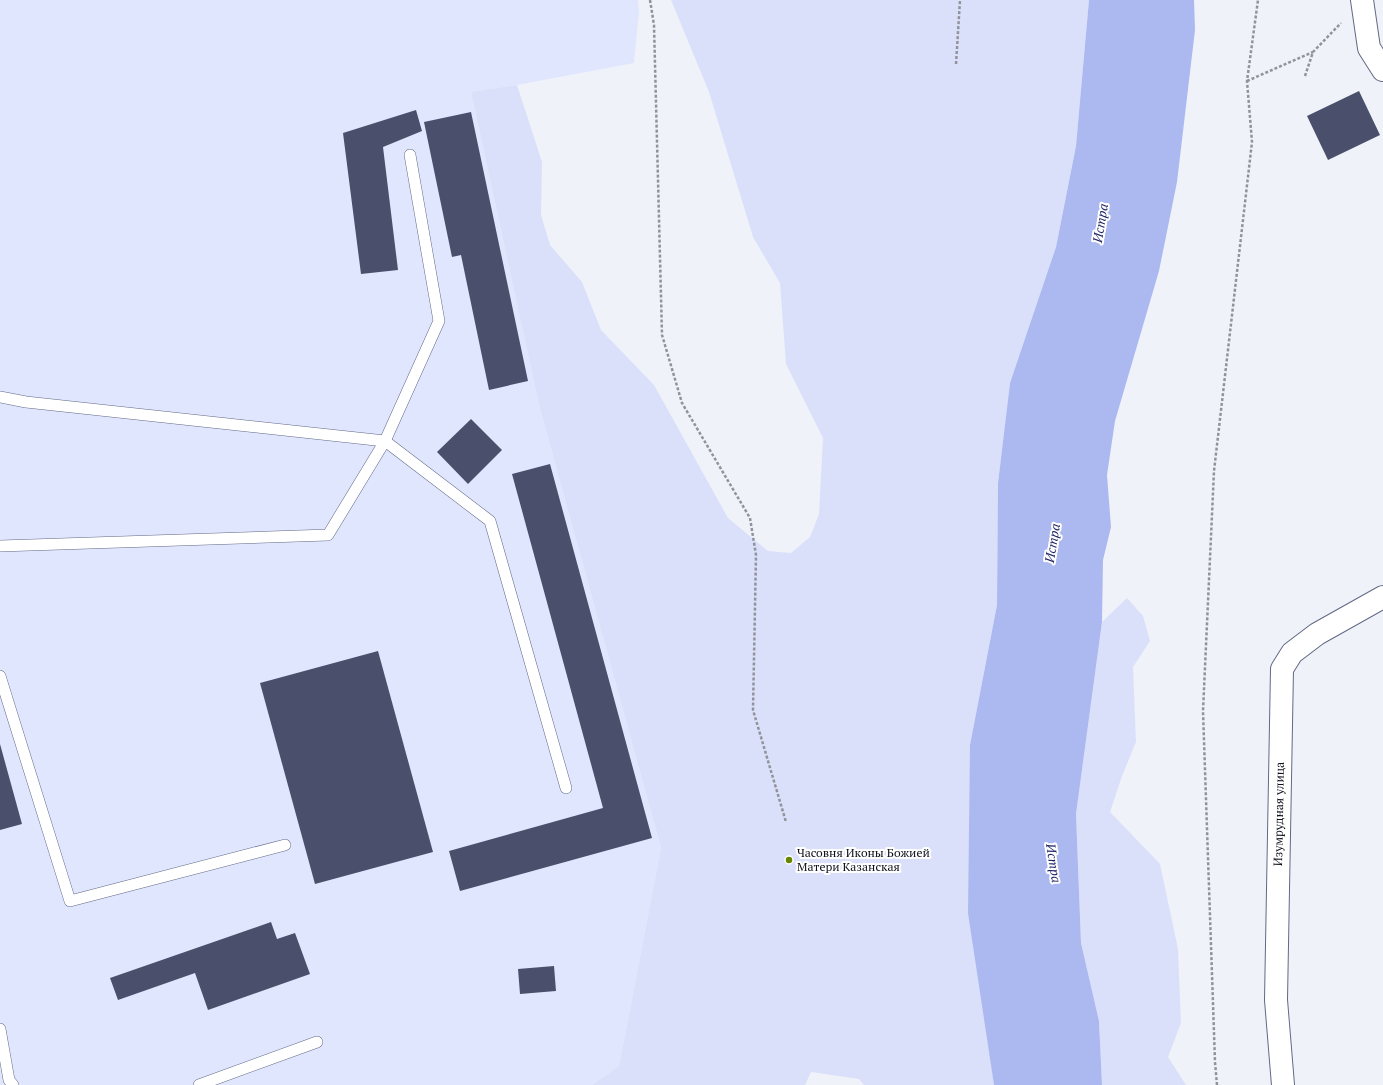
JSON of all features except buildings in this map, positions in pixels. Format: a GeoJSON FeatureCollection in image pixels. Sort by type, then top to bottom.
{"type":"FeatureCollection","features":[{"type":"Feature","properties":{"kind":"street"},"geometry":{"type":"LineString","coordinates":[[1362,1],[1376,54],[1383,70]]}},
{"type":"Feature","properties":{"kind":"street","name":"Изумрудная улица"},"geometry":{"type":"LineString","coordinates":[[1283,1085],[1276,1000],[1282,669],[1292,653],[1317,634],[1383,597]]}},
{"type":"Feature","properties":{"kind":"lane"},"geometry":{"type":"LineString","coordinates":[[0,546],[328,535],[384,442],[439,321],[410,155]]}},
{"type":"Feature","properties":{"kind":"lane"},"geometry":{"type":"LineString","coordinates":[[0,397],[384,442],[490,521],[566,788]]}},
{"type":"Feature","properties":{"kind":"lane"},"geometry":{"type":"LineString","coordinates":[[0,676],[70,901],[285,845]]}},
{"type":"Feature","properties":{"kind":"lane"},"geometry":{"type":"LineString","coordinates":[[0,1029],[9,1080],[13,1085]]}},
{"type":"Feature","properties":{"kind":"lane"},"geometry":{"type":"LineString","coordinates":[[199,1085],[317,1042]]}},
{"type":"Feature","properties":{"kind":"path"},"geometry":{"type":"LineString","coordinates":[[650,0],[654,25],[662,335],[682,402],[750,518],[756,555],[753,710],[786,822]]}},
{"type":"Feature","properties":{"kind":"path"},"geometry":{"type":"LineString","coordinates":[[956,64],[960,0]]}},
{"type":"Feature","properties":{"kind":"path"},"geometry":{"type":"LineString","coordinates":[[1217,1085],[1204,711],[1214,471],[1252,142],[1247,81],[1258,0]]}},
{"type":"Feature","properties":{"kind":"path"},"geometry":{"type":"LineString","coordinates":[[1247,81],[1313,52],[1362,1]]}},
{"type":"Feature","properties":{"kind":"path"},"geometry":{"type":"LineString","coordinates":[[1305,76],[1313,52]]}},
{"type":"Feature","properties":{"kind":"shaded area"},"geometry":{"type":"Polygon","coordinates":[[[0,0],[638,0],[639,12],[634,63],[471,92],[539,405],[661,848],[619,1066],[592,1085],[0,1085],[0,0]]]}},
{"type":"Feature","properties":{"kind":"shaded area"},"geometry":{"type":"Polygon","coordinates":[[[671,0],[1089,0],[1076,146],[1056,247],[1010,383],[998,483],[997,605],[970,745],[986,1026],[994,1085],[864,1085],[859,1079],[811,1072],[805,1085],[592,1085],[619,1066],[661,848],[539,405],[471,92],[517,85],[542,162],[541,215],[550,245],[582,282],[601,330],[654,385],[728,518],[768,551],[791,553],[810,537],[819,514],[823,438],[786,364],[780,283],[753,237],[709,92],[671,0]]]}},
{"type":"Feature","properties":{"kind":"shaded area"},"geometry":{"type":"Polygon","coordinates":[[[1127,598],[1143,616],[1150,641],[1133,667],[1136,742],[1122,776],[1110,812],[1160,864],[1178,949],[1181,1023],[1168,1057],[1186,1085],[1102,1085],[1099,1021],[1081,943],[1076,814],[1102,622],[1127,598]]]}},
{"type":"Feature","properties":{"kind":"water","name":"Истра"},"geometry":{"type":"Polygon","coordinates":[[[1089,0],[1194,0],[1195,30],[1177,182],[1159,271],[1115,421],[1107,475],[1111,527],[1103,560],[1102,622],[1076,814],[1081,943],[1099,1021],[1102,1085],[994,1085],[968,913],[970,745],[997,605],[998,483],[1010,383],[1056,247],[1076,146],[1089,0]]]}},
{"type":"Feature","properties":{"kind":"place","name":"Часовня Иконы Божией Матери Казанская"},"geometry":{"type":"Point","coordinates":[789,860]}}]}
